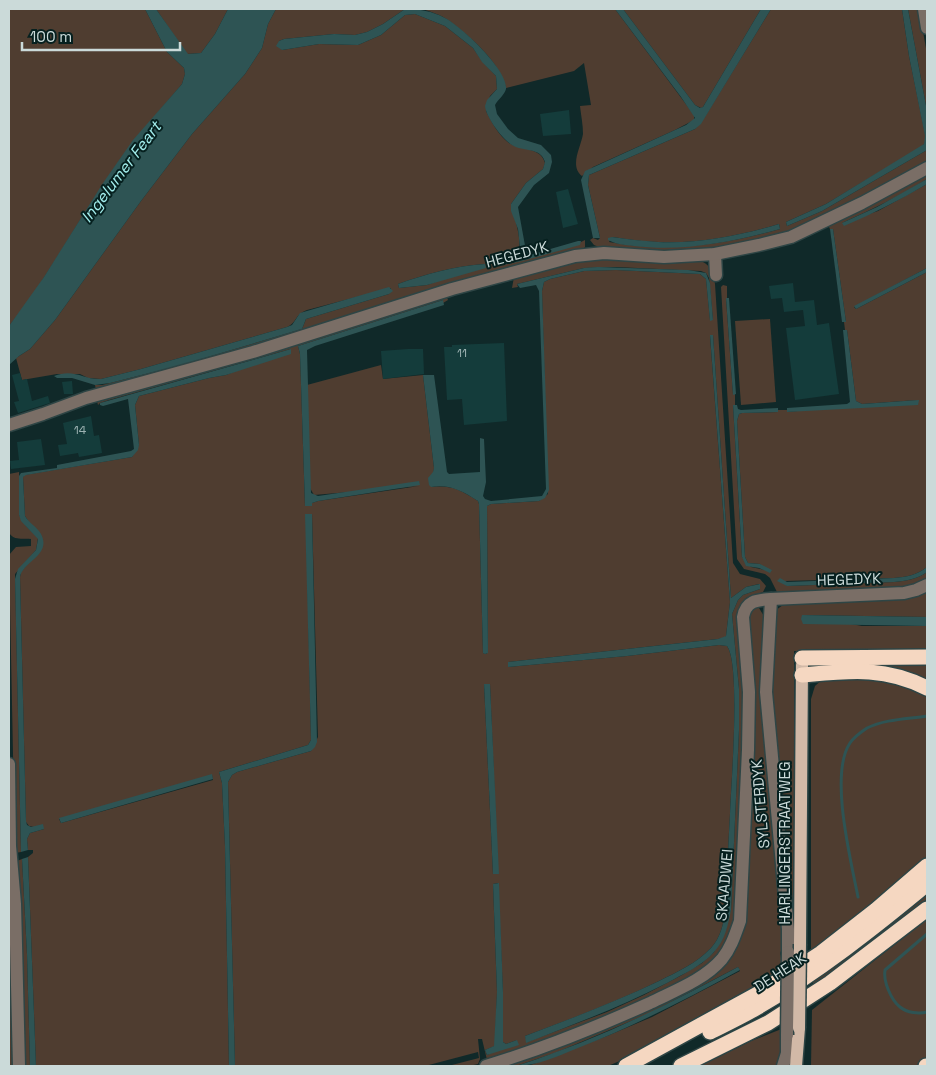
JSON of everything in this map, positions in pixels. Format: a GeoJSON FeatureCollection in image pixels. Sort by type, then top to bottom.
{"type":"FeatureCollection","features":[{"type":"Feature","properties":{"kind":"highway"},"geometry":{"type":"LineString","coordinates":[[802,658],[927,657]]}},
{"type":"Feature","properties":{"kind":"highway"},"geometry":{"type":"LineString","coordinates":[[802,675],[854,670],[874,671],[911,679],[927,688]]}},
{"type":"Feature","properties":{"kind":"highway"},"geometry":{"type":"LineString","coordinates":[[626,1066],[762,992],[821,953],[876,910],[927,866]]}},
{"type":"Feature","properties":{"kind":"highway","name":"DE HEAK"},"geometry":{"type":"LineString","coordinates":[[638,1066],[676,1050],[758,1007],[827,962],[890,915],[927,884]]}},
{"type":"Feature","properties":{"kind":"highway"},"geometry":{"type":"LineString","coordinates":[[681,1066],[782,1014],[830,983],[927,909]]}},
{"type":"Feature","properties":{"kind":"main road","name":"HARLINGERSTRAATWEG"},"geometry":{"type":"LineString","coordinates":[[796,1066],[799,1028],[802,658]]}},
{"type":"Feature","properties":{"kind":"main road","name":"HARLINGERSTRAATWEG"},"geometry":{"type":"LineString","coordinates":[[799,1028],[802,1066]]}},
{"type":"Feature","properties":{"kind":"street"},"geometry":{"type":"LineString","coordinates":[[924,9],[927,28]]}},
{"type":"Feature","properties":{"kind":"street","name":"HEGEDYK"},"geometry":{"type":"LineString","coordinates":[[9,425],[112,391],[253,352],[460,287],[575,256],[604,253],[664,257],[715,254],[759,246],[791,237],[862,204],[927,168]]}},
{"type":"Feature","properties":{"kind":"street"},"geometry":{"type":"LineString","coordinates":[[715,254],[716,275]]}},
{"type":"Feature","properties":{"kind":"street","name":"HEGEDYK"},"geometry":{"type":"LineString","coordinates":[[771,599],[904,592],[916,590],[927,585]]}},
{"type":"Feature","properties":{"kind":"street","name":"SYLSTERDYK"},"geometry":{"type":"LineString","coordinates":[[771,599],[766,692],[788,929],[787,1053],[783,1066]]}},
{"type":"Feature","properties":{"kind":"street","name":"SKAADWEI"},"geometry":{"type":"LineString","coordinates":[[486,1066],[551,1044],[665,996],[701,977],[721,960],[732,943],[740,921],[748,750],[749,692],[743,617],[744,611],[750,602],[771,599]]}},
{"type":"Feature","properties":{"kind":"street"},"geometry":{"type":"LineString","coordinates":[[9,764],[10,846],[15,922],[19,1066]]}},
{"type":"Feature","properties":{"kind":"shaded area"},"geometry":{"type":"Polygon","coordinates":[[[9,9],[145,9],[167,52],[184,68],[185,74],[182,84],[122,157],[46,274],[9,326],[9,9]]]}},
{"type":"Feature","properties":{"kind":"shaded area"},"geometry":{"type":"Polygon","coordinates":[[[156,9],[228,9],[215,34],[201,53],[187,54],[156,9]]]}},
{"type":"Feature","properties":{"kind":"shaded area"},"geometry":{"type":"Polygon","coordinates":[[[276,9],[405,9],[383,24],[367,32],[355,35],[334,34],[284,39],[279,41],[282,50],[319,44],[358,45],[381,35],[405,15],[415,14],[445,26],[473,48],[496,76],[497,89],[490,96],[486,111],[493,124],[509,143],[535,151],[543,158],[545,163],[543,169],[526,183],[511,204],[518,231],[518,251],[516,255],[493,261],[494,266],[585,240],[585,247],[582,250],[306,331],[96,390],[95,385],[102,385],[181,365],[302,329],[306,319],[389,294],[391,288],[307,310],[287,327],[101,379],[88,378],[80,374],[57,374],[22,380],[16,358],[30,349],[55,320],[192,134],[245,74],[262,48],[268,24],[276,9]],[[485,264],[441,271],[398,284],[399,288],[427,285],[485,264]]]}},
{"type":"Feature","properties":{"kind":"shaded area"},"geometry":{"type":"Polygon","coordinates":[[[423,9],[615,9],[694,115],[694,120],[593,167],[582,176],[576,167],[583,134],[580,106],[591,105],[584,63],[574,71],[506,88],[498,69],[483,50],[445,18],[423,9]]]}},
{"type":"Feature","properties":{"kind":"shaded area"},"geometry":{"type":"Polygon","coordinates":[[[623,9],[761,9],[701,108],[695,105],[623,9]]]}},
{"type":"Feature","properties":{"kind":"shaded area"},"geometry":{"type":"Polygon","coordinates":[[[771,9],[902,9],[909,56],[926,139],[924,144],[826,204],[786,222],[787,226],[822,211],[927,150],[927,163],[905,176],[790,232],[759,241],[698,251],[616,250],[594,245],[590,240],[593,238],[598,240],[600,238],[588,185],[589,175],[695,129],[706,115],[771,9]],[[779,224],[735,235],[689,242],[653,242],[612,237],[609,242],[652,247],[695,246],[759,235],[780,229],[779,224]]]}},
{"type":"Feature","properties":{"kind":"shaded area"},"geometry":{"type":"Polygon","coordinates":[[[908,9],[919,9],[927,54],[927,111],[908,9]]]}},
{"type":"Feature","properties":{"kind":"shaded area"},"geometry":{"type":"Polygon","coordinates":[[[927,173],[927,179],[917,185],[842,223],[878,211],[927,184],[927,268],[854,307],[856,309],[927,272],[927,567],[915,574],[898,578],[785,581],[787,586],[894,582],[911,579],[927,572],[927,580],[904,588],[777,592],[770,578],[765,574],[744,569],[737,559],[721,287],[723,285],[727,286],[726,299],[733,394],[735,394],[735,405],[733,405],[742,557],[751,567],[765,570],[760,564],[748,563],[745,557],[737,421],[739,414],[778,412],[778,410],[787,410],[787,412],[918,400],[862,404],[856,401],[833,229],[830,229],[828,225],[927,173]]]}},
{"type":"Feature","properties":{"kind":"shaded area"},"geometry":{"type":"Polygon","coordinates":[[[582,258],[698,260],[711,269],[715,284],[733,563],[740,574],[760,579],[766,586],[763,592],[746,598],[741,607],[744,668],[740,826],[733,927],[726,944],[715,958],[698,972],[649,998],[545,1042],[487,1060],[482,1039],[478,1039],[480,1059],[478,1064],[448,1066],[479,1058],[478,1052],[425,1066],[235,1066],[228,782],[232,775],[237,772],[311,751],[318,737],[312,514],[306,514],[311,740],[308,745],[219,772],[222,783],[225,846],[229,1066],[36,1066],[28,857],[33,853],[33,850],[28,850],[27,839],[30,833],[44,829],[29,826],[26,822],[20,577],[21,572],[43,544],[25,516],[24,475],[132,457],[139,445],[135,405],[139,396],[226,375],[291,349],[109,400],[98,405],[97,401],[446,295],[448,300],[443,303],[443,300],[298,346],[300,354],[305,506],[312,506],[312,503],[318,501],[419,486],[314,495],[310,488],[307,385],[381,365],[383,379],[423,375],[434,468],[432,487],[456,489],[478,501],[479,504],[483,653],[486,654],[488,652],[487,506],[491,504],[539,501],[548,494],[542,291],[544,282],[584,271],[616,270],[700,274],[706,279],[710,320],[713,320],[709,278],[706,273],[701,271],[616,267],[584,268],[517,284],[518,287],[512,288],[514,277],[582,258]],[[713,335],[710,336],[730,602],[726,636],[718,639],[508,662],[508,667],[719,645],[727,646],[734,676],[734,726],[726,910],[723,925],[711,948],[686,967],[626,996],[525,1036],[527,1042],[607,1012],[644,995],[702,963],[714,952],[731,910],[739,730],[739,689],[732,614],[738,600],[743,595],[760,589],[759,584],[746,587],[731,598],[713,335]],[[484,684],[493,874],[498,874],[490,684],[484,684]],[[212,775],[59,819],[61,823],[213,780],[212,775]],[[498,883],[493,884],[497,992],[495,1046],[485,1050],[487,1055],[517,1040],[506,1044],[503,1042],[503,992],[498,883]]]}},
{"type":"Feature","properties":{"kind":"shaded area"},"geometry":{"type":"Polygon","coordinates":[[[770,319],[776,402],[741,405],[735,321],[770,319]]]}},
{"type":"Feature","properties":{"kind":"shaded area"},"geometry":{"type":"Polygon","coordinates":[[[19,472],[19,515],[38,538],[36,550],[15,574],[21,852],[15,853],[9,555],[16,547],[31,546],[31,539],[16,538],[9,533],[9,474],[19,472]]]}},
{"type":"Feature","properties":{"kind":"shaded area"},"geometry":{"type":"Polygon","coordinates":[[[927,590],[927,617],[802,615],[862,626],[927,626],[927,652],[794,651],[797,913],[794,914],[771,707],[776,610],[783,605],[927,590]]]}},
{"type":"Feature","properties":{"kind":"shaded area"},"geometry":{"type":"Polygon","coordinates":[[[756,607],[759,608],[765,618],[784,950],[780,952],[784,975],[638,1053],[608,1066],[528,1066],[652,1017],[740,971],[738,967],[650,1013],[555,1053],[516,1066],[500,1066],[609,1027],[733,951],[748,624],[750,611],[756,607]]]}},
{"type":"Feature","properties":{"kind":"shaded area"},"geometry":{"type":"Polygon","coordinates":[[[927,659],[927,684],[849,660],[927,659]]]}},
{"type":"Feature","properties":{"kind":"shaded area"},"geometry":{"type":"Polygon","coordinates":[[[867,674],[927,693],[927,860],[811,956],[811,699],[815,686],[823,679],[867,674]]]}},
{"type":"Feature","properties":{"kind":"shaded area"},"geometry":{"type":"Polygon","coordinates":[[[22,859],[30,1066],[23,1066],[17,861],[22,859]]]}},
{"type":"Feature","properties":{"kind":"shaded area"},"geometry":{"type":"Polygon","coordinates":[[[9,889],[15,1066],[9,1066],[9,889]]]}},
{"type":"Feature","properties":{"kind":"shaded area"},"geometry":{"type":"Polygon","coordinates":[[[927,892],[927,900],[881,937],[813,986],[813,979],[927,892]]]}},
{"type":"Feature","properties":{"kind":"shaded area"},"geometry":{"type":"Polygon","coordinates":[[[927,919],[927,1062],[919,1066],[811,1066],[812,1010],[927,919]]]}},
{"type":"Feature","properties":{"kind":"shaded area"},"geometry":{"type":"Polygon","coordinates":[[[784,1028],[780,1066],[700,1066],[751,1041],[784,1028]]]}},
{"type":"Feature","properties":{"kind":"water","name":"Ingelumer Feart"},"geometry":{"type":"Polygon","coordinates":[[[145,9],[156,9],[188,54],[201,53],[215,34],[228,9],[276,9],[268,24],[262,48],[245,74],[192,134],[55,320],[30,349],[9,365],[9,326],[44,277],[103,183],[133,140],[182,84],[185,74],[184,68],[167,52],[145,9]]]}},
{"type":"Feature","properties":{"kind":"water"},"geometry":{"type":"Polygon","coordinates":[[[405,9],[426,11],[440,16],[462,30],[483,50],[500,71],[505,81],[506,89],[495,105],[497,114],[508,129],[518,138],[541,145],[551,155],[552,162],[549,173],[534,185],[518,207],[526,251],[529,254],[533,254],[578,241],[581,241],[580,245],[494,267],[493,261],[519,253],[518,229],[511,211],[511,204],[526,183],[543,169],[545,162],[540,154],[512,145],[495,127],[488,116],[485,106],[487,100],[497,89],[496,76],[482,62],[473,48],[445,26],[415,14],[405,15],[381,35],[358,45],[319,44],[282,50],[276,46],[279,41],[284,39],[334,34],[355,35],[367,32],[405,9]]]}},
{"type":"Feature","properties":{"kind":"water"},"geometry":{"type":"Polygon","coordinates":[[[615,9],[623,9],[695,105],[700,108],[703,107],[761,9],[771,9],[701,124],[695,129],[589,175],[588,185],[600,238],[593,238],[581,180],[585,171],[686,125],[695,118],[615,9]]]}},
{"type":"Feature","properties":{"kind":"water"},"geometry":{"type":"Polygon","coordinates":[[[902,9],[908,9],[927,111],[927,150],[822,211],[787,226],[786,222],[826,204],[924,144],[925,136],[902,9]]]}},
{"type":"Feature","properties":{"kind":"water"},"geometry":{"type":"Polygon","coordinates":[[[927,179],[927,184],[875,212],[844,226],[842,223],[877,207],[927,179]]]}},
{"type":"Feature","properties":{"kind":"water"},"geometry":{"type":"Polygon","coordinates":[[[779,224],[780,229],[762,234],[726,242],[689,247],[652,248],[624,245],[608,240],[608,238],[612,237],[658,242],[688,242],[735,235],[779,224]]]}},
{"type":"Feature","properties":{"kind":"water"},"geometry":{"type":"Polygon","coordinates":[[[830,229],[833,229],[846,322],[842,322],[830,229]]]}},
{"type":"Feature","properties":{"kind":"water"},"geometry":{"type":"Polygon","coordinates":[[[485,264],[486,268],[427,285],[399,288],[398,284],[430,274],[485,264]]]}},
{"type":"Feature","properties":{"kind":"water"},"geometry":{"type":"Polygon","coordinates":[[[584,268],[688,270],[706,273],[710,283],[713,320],[710,321],[706,279],[700,274],[616,270],[584,271],[544,282],[542,291],[549,490],[545,498],[539,501],[491,504],[487,506],[488,653],[485,654],[483,653],[479,504],[478,501],[456,489],[438,486],[431,487],[429,485],[428,478],[434,468],[423,375],[434,375],[447,472],[449,474],[480,472],[480,438],[484,439],[486,482],[483,496],[485,499],[491,501],[542,496],[546,489],[539,291],[536,285],[520,288],[517,284],[584,268]]]}},
{"type":"Feature","properties":{"kind":"water"},"geometry":{"type":"Polygon","coordinates":[[[927,268],[927,272],[856,309],[854,306],[927,268]]]}},
{"type":"Feature","properties":{"kind":"water"},"geometry":{"type":"Polygon","coordinates":[[[389,287],[393,291],[389,294],[306,319],[302,329],[181,365],[95,385],[72,378],[57,378],[54,376],[67,373],[101,379],[141,369],[287,327],[292,325],[300,313],[389,287]]]}},
{"type":"Feature","properties":{"kind":"water"},"geometry":{"type":"Polygon","coordinates":[[[726,298],[729,298],[736,394],[733,395],[726,298]]]}},
{"type":"Feature","properties":{"kind":"water"},"geometry":{"type":"Polygon","coordinates":[[[443,300],[444,305],[307,350],[311,493],[318,496],[419,481],[420,485],[318,501],[312,503],[312,506],[305,506],[300,354],[298,346],[443,300]]]}},
{"type":"Feature","properties":{"kind":"water"},"geometry":{"type":"Polygon","coordinates":[[[843,330],[847,330],[856,401],[862,404],[919,400],[918,405],[787,412],[787,408],[847,404],[850,402],[843,330]]]}},
{"type":"Feature","properties":{"kind":"water"},"geometry":{"type":"Polygon","coordinates":[[[710,335],[713,335],[731,598],[746,587],[760,584],[760,589],[743,595],[738,600],[732,614],[739,689],[739,730],[731,910],[727,927],[721,942],[714,952],[692,969],[632,1000],[526,1043],[525,1036],[626,996],[686,967],[711,948],[723,925],[726,910],[734,726],[734,676],[727,646],[719,645],[508,667],[508,662],[718,639],[726,636],[730,602],[710,335]]]}},
{"type":"Feature","properties":{"kind":"water"},"geometry":{"type":"Polygon","coordinates":[[[291,349],[291,354],[226,375],[139,396],[135,405],[139,445],[138,450],[132,457],[23,477],[25,516],[41,534],[43,541],[40,553],[26,566],[20,577],[26,821],[27,825],[31,827],[43,824],[44,829],[30,833],[27,839],[28,850],[21,852],[15,579],[18,569],[36,550],[38,539],[21,521],[19,515],[19,476],[21,473],[57,468],[57,465],[134,449],[128,399],[103,406],[100,403],[291,349]]]}},
{"type":"Feature","properties":{"kind":"water"},"geometry":{"type":"Polygon","coordinates":[[[733,405],[737,405],[738,409],[741,410],[778,408],[778,412],[742,413],[739,414],[737,421],[745,557],[748,563],[760,564],[772,570],[770,573],[759,568],[746,566],[742,557],[733,405]]]}},
{"type":"Feature","properties":{"kind":"water"},"geometry":{"type":"Polygon","coordinates":[[[305,514],[312,514],[317,742],[311,751],[237,772],[232,775],[228,782],[235,1066],[229,1066],[225,846],[222,783],[219,772],[308,745],[311,740],[305,514]]]}},
{"type":"Feature","properties":{"kind":"water"},"geometry":{"type":"Polygon","coordinates":[[[927,567],[927,572],[919,576],[894,582],[787,586],[777,581],[780,578],[787,582],[894,578],[911,575],[927,567]]]}},
{"type":"Feature","properties":{"kind":"water"},"geometry":{"type":"Polygon","coordinates":[[[802,615],[927,617],[927,626],[803,624],[802,615]]]}},
{"type":"Feature","properties":{"kind":"water"},"geometry":{"type":"Polygon","coordinates":[[[484,684],[490,684],[499,874],[493,874],[484,684]]]}},
{"type":"Feature","properties":{"kind":"water"},"geometry":{"type":"Polygon","coordinates":[[[212,774],[213,779],[61,823],[59,818],[212,774]]]}},
{"type":"Feature","properties":{"kind":"water"},"geometry":{"type":"Polygon","coordinates":[[[28,857],[36,1066],[30,1066],[22,859],[28,857]]]}},
{"type":"Feature","properties":{"kind":"water"},"geometry":{"type":"Polygon","coordinates":[[[499,883],[503,1042],[506,1044],[517,1040],[519,1045],[487,1055],[485,1050],[494,1046],[497,992],[493,884],[499,883]]]}},
{"type":"Feature","properties":{"kind":"water"},"geometry":{"type":"Polygon","coordinates":[[[738,967],[740,970],[720,981],[660,1012],[599,1040],[547,1060],[524,1066],[516,1066],[629,1022],[738,967]]]}},
{"type":"Feature","properties":{"kind":"building"},"geometry":{"type":"Polygon","coordinates":[[[569,110],[571,134],[543,136],[540,114],[569,110]]]}},
{"type":"Feature","properties":{"kind":"building"},"geometry":{"type":"Polygon","coordinates":[[[568,189],[578,224],[563,228],[556,192],[568,189]]]}},
{"type":"Feature","properties":{"kind":"building"},"geometry":{"type":"Polygon","coordinates":[[[793,283],[795,302],[814,300],[817,325],[829,323],[839,394],[795,400],[786,328],[805,326],[803,310],[784,312],[782,298],[771,299],[769,286],[793,283]]]}},
{"type":"Feature","properties":{"kind":"building"},"geometry":{"type":"Polygon","coordinates":[[[504,343],[507,421],[464,425],[462,399],[447,400],[444,347],[504,343]]]}},
{"type":"Feature","properties":{"kind":"building"},"geometry":{"type":"Polygon","coordinates":[[[423,349],[424,374],[383,379],[381,351],[423,349]]]}},
{"type":"Feature","properties":{"kind":"building"},"geometry":{"type":"Polygon","coordinates":[[[20,373],[22,380],[27,379],[32,401],[48,396],[50,403],[18,413],[14,402],[19,401],[12,375],[20,373]]]}},
{"type":"Feature","properties":{"kind":"building"},"geometry":{"type":"Polygon","coordinates":[[[72,381],[73,394],[64,394],[62,382],[72,381]]]}},
{"type":"Feature","properties":{"kind":"building"},"geometry":{"type":"Polygon","coordinates":[[[91,416],[94,436],[99,435],[102,453],[79,457],[78,453],[60,456],[58,445],[67,444],[63,423],[91,416]]]}},
{"type":"Feature","properties":{"kind":"building"},"geometry":{"type":"Polygon","coordinates":[[[41,439],[45,465],[11,469],[10,461],[19,460],[17,442],[41,439]]]}},
{"type":"Feature","properties":{"kind":"waterway"},"geometry":{"type":"LineString","coordinates":[[858,897],[847,841],[841,796],[841,775],[844,757],[850,743],[867,728],[889,721],[927,716]]}},
{"type":"Feature","properties":{"kind":"waterway"},"geometry":{"type":"LineString","coordinates":[[927,934],[885,970],[886,985],[897,1004],[906,1011],[927,1012]]}}]}
